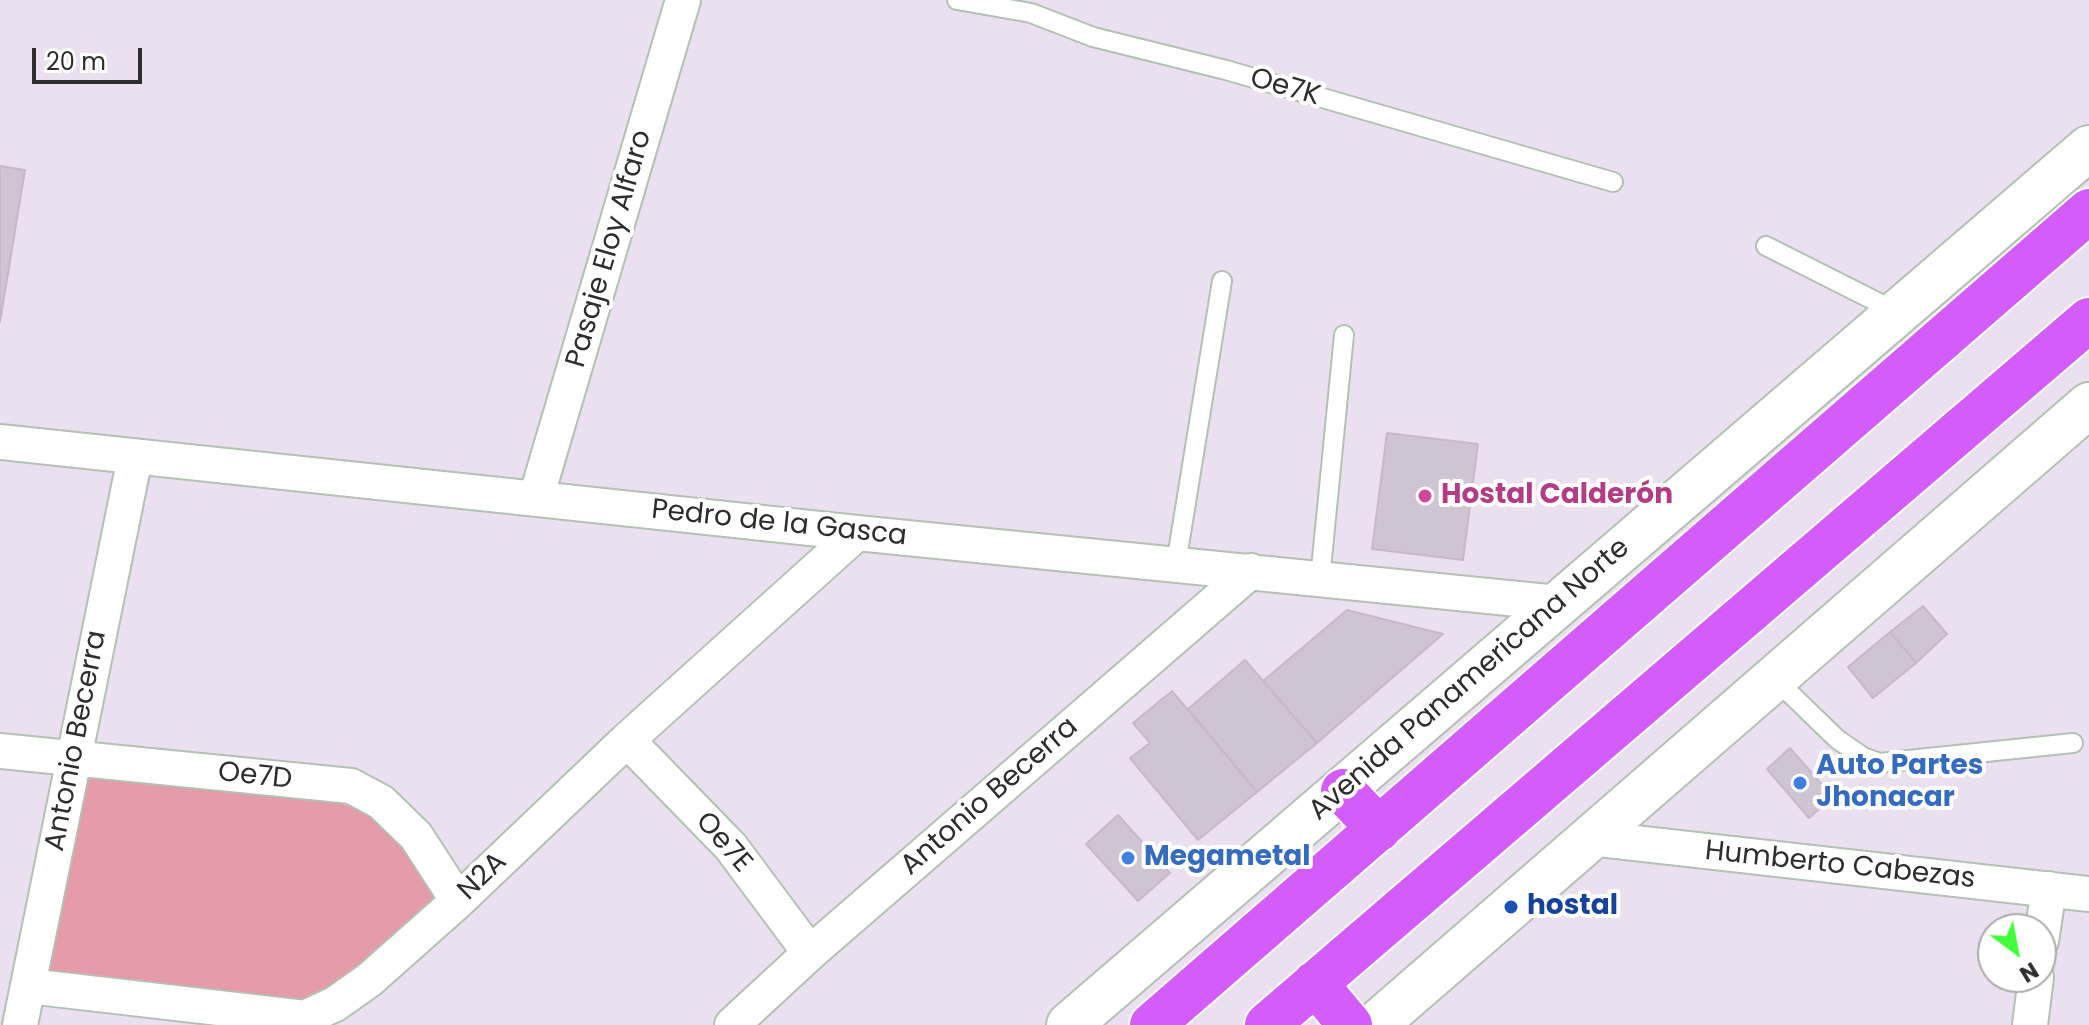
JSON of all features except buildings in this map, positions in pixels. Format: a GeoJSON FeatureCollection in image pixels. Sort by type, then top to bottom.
{"type":"FeatureCollection","features":[{"type":"Feature","properties":{"kind":"highway","name":"Avenida Panamericana Norte"},"geometry":{"type":"LineString","coordinates":[[1152,1025],[2089,211]]}},
{"type":"Feature","properties":{"kind":"highway"},"geometry":{"type":"LineString","coordinates":[[1267,1025],[2089,320]]}},
{"type":"Feature","properties":{"kind":"highway"},"geometry":{"type":"LineString","coordinates":[[1343,791],[1379,829]]}},
{"type":"Feature","properties":{"kind":"highway"},"geometry":{"type":"LineString","coordinates":[[1315,983],[1350,1025]]}},
{"type":"Feature","properties":{"kind":"main road","name":"Avenida Panamericana Norte"},"geometry":{"type":"LineString","coordinates":[[1069,1025],[2089,148]]}},
{"type":"Feature","properties":{"kind":"main road"},"geometry":{"type":"LineString","coordinates":[[1375,1025],[2089,405]]}},
{"type":"Feature","properties":{"kind":"street","name":"Pasaje Eloy Alfaro"},"geometry":{"type":"LineString","coordinates":[[536,498],[683,0]]}},
{"type":"Feature","properties":{"kind":"street","name":"Pedro de la Gasca"},"geometry":{"type":"LineString","coordinates":[[0,442],[857,533],[1558,603]]}},
{"type":"Feature","properties":{"kind":"street","name":"Antonio Becerra"},"geometry":{"type":"LineString","coordinates":[[20,1025],[135,457]]}},
{"type":"Feature","properties":{"kind":"street","name":"N2A"},"geometry":{"type":"LineString","coordinates":[[28,986],[305,1018],[335,1004],[369,980],[458,901],[627,740],[857,533]]}},
{"type":"Feature","properties":{"kind":"street","name":"Antonio Becerra"},"geometry":{"type":"LineString","coordinates":[[732,1025],[810,953],[1251,571]]}},
{"type":"Feature","properties":{"kind":"street","name":"Oe7E"},"geometry":{"type":"LineString","coordinates":[[627,740],[731,847],[810,953]]}},
{"type":"Feature","properties":{"kind":"street","name":"Oe7D"},"geometry":{"type":"LineString","coordinates":[[0,751],[351,786],[381,802],[416,836],[458,901]]}},
{"type":"Feature","properties":{"kind":"street","name":"Humberto Cabezas"},"geometry":{"type":"LineString","coordinates":[[1590,838],[2089,894]]}},
{"type":"Feature","properties":{"kind":"street"},"geometry":{"type":"LineString","coordinates":[[2045,913],[2049,889]]}},
{"type":"Feature","properties":{"kind":"street"},"geometry":{"type":"LineString","coordinates":[[2030,1025],[2034,993]]}},
{"type":"Feature","properties":{"kind":"lane","name":"Oe7K"},"geometry":{"type":"LineString","coordinates":[[957,0],[1031,13],[1093,37],[1226,70],[1613,182]]}},
{"type":"Feature","properties":{"kind":"lane"},"geometry":{"type":"LineString","coordinates":[[1766,246],[1897,312]]}},
{"type":"Feature","properties":{"kind":"lane"},"geometry":{"type":"LineString","coordinates":[[1176,564],[1222,281]]}},
{"type":"Feature","properties":{"kind":"lane"},"geometry":{"type":"LineString","coordinates":[[1320,579],[1344,335]]}},
{"type":"Feature","properties":{"kind":"lane"},"geometry":{"type":"LineString","coordinates":[[1774,678],[1837,739],[1863,757],[1879,763],[2073,743]]}},
{"type":"Feature","properties":{"kind":"shaded area"},"geometry":{"type":"Polygon","coordinates":[[[83,770],[319,796],[372,814],[412,850],[439,903],[328,995],[296,1007],[45,973],[83,770]]]}},
{"type":"Feature","properties":{"kind":"place","name":"Hostal Calderón"},"geometry":{"type":"Point","coordinates":[1425,496]}},
{"type":"Feature","properties":{"kind":"place","name":"Auto Partes Jhonacar"},"geometry":{"type":"Point","coordinates":[1800,783]}},
{"type":"Feature","properties":{"kind":"place","name":"Megametal"},"geometry":{"type":"Point","coordinates":[1128,858]}},
{"type":"Feature","properties":{"kind":"place","name":"hostal"},"geometry":{"type":"Point","coordinates":[1511,907]}}]}
